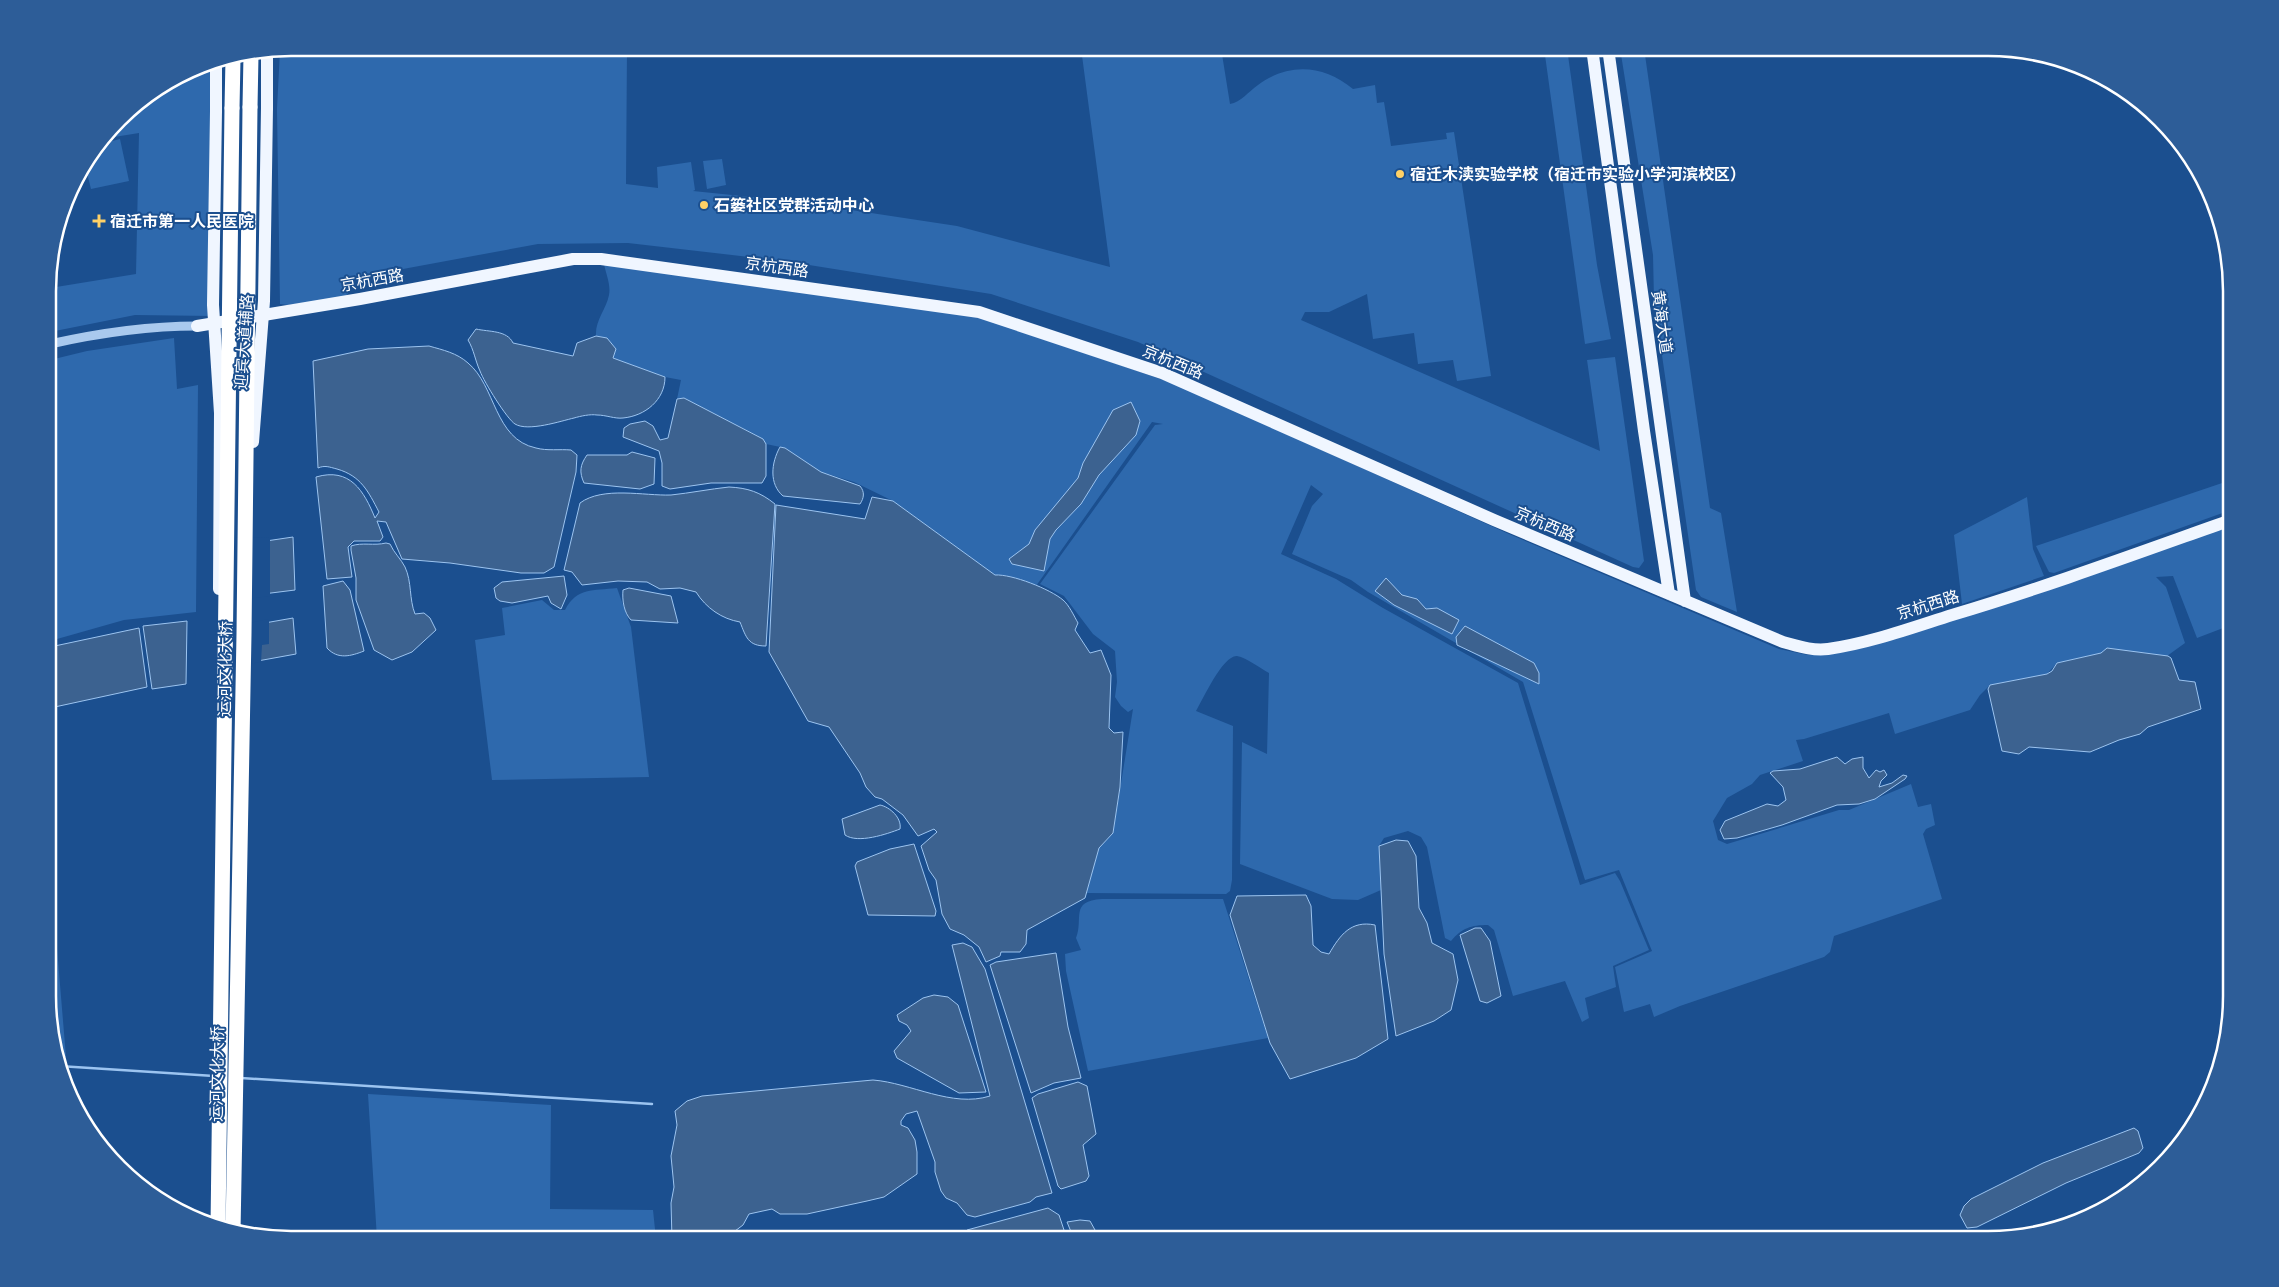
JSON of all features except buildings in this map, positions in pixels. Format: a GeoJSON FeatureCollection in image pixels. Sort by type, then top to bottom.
{"type":"FeatureCollection","features":[{"type":"Feature","properties":{"kind":"highway","name":"运河文化大桥"},"geometry":{"type":"LineString","coordinates":[[233,1224],[244,634],[251,60]]}},
{"type":"Feature","properties":{"kind":"highway","name":"运河文化大桥"},"geometry":{"type":"LineString","coordinates":[[218,1219],[224,638],[233,63]]}},
{"type":"Feature","properties":{"kind":"main road","name":"黄海大道"},"geometry":{"type":"LineString","coordinates":[[1593,56],[1644,431],[1669,594]]}},
{"type":"Feature","properties":{"kind":"main road","name":"黄海大道"},"geometry":{"type":"LineString","coordinates":[[1609,56],[1685,601]]}},
{"type":"Feature","properties":{"kind":"main road","name":"迎宾大道辅路"},"geometry":{"type":"LineString","coordinates":[[244,634],[249,591],[254,428],[264,301],[268,58]]}},
{"type":"Feature","properties":{"kind":"main road","name":"迎宾大道辅路"},"geometry":{"type":"LineString","coordinates":[[216,69],[214,305],[220,413],[220,613],[224,638]]}},
{"type":"Feature","properties":{"kind":"main road","name":"京杭西路"},"geometry":{"type":"LineString","coordinates":[[197,326],[360,299],[573,259],[592,259],[979,312],[1162,374],[1494,520],[1783,642],[1808,649],[1826,649],[1888,635],[2016,596],[2223,523]]}},
{"type":"Feature","properties":{"kind":"street","name":"京杭西路"},"geometry":{"type":"LineString","coordinates":[[56,343],[126,330],[197,326]]}},
{"type":"Feature","properties":{"kind":"shaded area"},"geometry":{"type":"Polygon","coordinates":[[[627,56],[626,184],[658,188],[657,167],[691,162],[695,190],[693,191],[792,201],[957,226],[1110,267],[1082,56],[1222,56],[1230,104],[1241,99],[1270,78],[1294,70],[1318,71],[1342,81],[1353,89],[1375,85],[1377,103],[1384,102],[1391,146],[1447,139],[1446,133],[1454,132],[1491,376],[1457,381],[1453,360],[1418,364],[1414,333],[1373,339],[1367,294],[1329,312],[1305,312],[1301,320],[1600,451],[1587,360],[1615,357],[1644,561],[1639,568],[1633,567],[1138,342],[991,294],[784,261],[628,243],[538,244],[349,279],[350,291],[345,297],[288,305],[280,304],[277,109],[280,57],[627,56]]]}},
{"type":"Feature","properties":{"kind":"shaded area"},"geometry":{"type":"Polygon","coordinates":[[[1545,56],[1568,56],[1597,265],[1611,339],[1585,344],[1545,56]]]}},
{"type":"Feature","properties":{"kind":"shaded area"},"geometry":{"type":"Polygon","coordinates":[[[1621,56],[1645,56],[1710,508],[1721,513],[1737,612],[1701,597],[1696,590],[1654,300],[1653,255],[1621,56]]]}},
{"type":"Feature","properties":{"kind":"shaded area"},"geometry":{"type":"Polygon","coordinates":[[[218,68],[214,316],[135,315],[56,331],[56,287],[136,274],[139,133],[114,137],[136,115],[161,96],[187,80],[218,68]]]}},
{"type":"Feature","properties":{"kind":"shaded area"},"geometry":{"type":"Polygon","coordinates":[[[120,139],[129,181],[91,189],[87,175],[111,141],[120,139]]]}},
{"type":"Feature","properties":{"kind":"shaded area"},"geometry":{"type":"Polygon","coordinates":[[[722,159],[726,185],[707,189],[703,161],[722,159]]]}},
{"type":"Feature","properties":{"kind":"shaded area"},"geometry":{"type":"Polygon","coordinates":[[[604,264],[983,318],[1175,384],[1509,534],[1779,649],[1808,655],[1839,653],[2223,528],[2223,628],[2197,638],[2173,576],[2156,577],[2166,587],[2185,643],[2167,656],[2139,652],[2101,653],[2057,663],[2047,674],[1990,685],[1980,695],[1970,710],[1895,734],[1889,713],[1796,740],[1803,761],[1760,775],[1752,784],[1727,798],[1713,821],[1718,840],[1727,844],[1839,810],[1849,810],[1911,784],[1918,807],[1931,804],[1935,825],[1926,829],[1923,834],[1942,899],[1834,936],[1830,952],[1824,957],[1680,1006],[1654,1017],[1650,1004],[1624,1012],[1615,967],[1652,951],[1619,870],[1585,880],[1523,682],[1368,592],[1351,580],[1292,554],[1312,506],[1323,494],[1311,485],[1281,554],[1336,579],[1383,608],[1518,683],[1580,885],[1615,873],[1620,881],[1649,950],[1613,966],[1616,987],[1585,998],[1589,1018],[1582,1022],[1565,981],[1513,996],[1494,930],[1488,925],[1467,928],[1451,941],[1445,938],[1427,847],[1421,837],[1408,831],[1384,838],[1379,846],[1381,890],[1358,900],[1332,899],[1240,864],[1242,742],[1267,754],[1269,673],[1241,657],[1237,656],[1226,662],[1208,688],[1196,711],[1233,726],[1232,880],[1230,891],[1226,894],[1086,893],[1099,848],[1113,833],[1133,709],[1128,712],[1115,697],[1117,682],[1115,651],[1093,634],[1064,596],[1040,584],[1155,425],[1163,424],[1152,422],[1036,586],[1004,575],[995,575],[893,501],[854,482],[821,472],[785,448],[766,444],[756,435],[684,398],[677,399],[681,380],[665,377],[613,358],[607,338],[596,336],[597,325],[608,300],[609,283],[604,264]]]}},
{"type":"Feature","properties":{"kind":"shaded area"},"geometry":{"type":"Polygon","coordinates":[[[476,329],[497,332],[507,336],[513,343],[573,356],[577,343],[596,336],[607,338],[616,349],[613,358],[665,377],[662,393],[658,400],[646,410],[631,417],[620,418],[588,415],[528,427],[515,424],[496,400],[478,367],[468,340],[476,329]]]}},
{"type":"Feature","properties":{"kind":"shaded area"},"geometry":{"type":"Polygon","coordinates":[[[174,338],[177,389],[198,385],[196,612],[124,620],[56,639],[56,359],[87,351],[174,338]]]}},
{"type":"Feature","properties":{"kind":"shaded area"},"geometry":{"type":"Polygon","coordinates":[[[429,346],[455,354],[468,363],[485,385],[503,423],[522,443],[540,449],[571,450],[577,455],[576,472],[554,567],[544,573],[521,573],[450,563],[402,559],[386,522],[377,521],[383,537],[380,541],[354,541],[348,547],[352,577],[327,579],[316,477],[338,475],[347,478],[366,499],[375,518],[379,512],[358,480],[337,469],[329,467],[318,468],[313,361],[368,349],[429,346]]]}},
{"type":"Feature","properties":{"kind":"shaded area"},"geometry":{"type":"Polygon","coordinates":[[[684,398],[763,439],[766,444],[766,476],[762,483],[711,483],[670,489],[662,486],[662,463],[659,451],[623,437],[624,428],[630,424],[645,421],[653,426],[660,440],[668,438],[677,399],[684,398]]]}},
{"type":"Feature","properties":{"kind":"shaded area"},"geometry":{"type":"Polygon","coordinates":[[[1131,402],[1140,421],[1136,435],[1099,475],[1081,504],[1056,530],[1050,539],[1044,571],[1012,564],[1009,559],[1029,544],[1035,530],[1078,478],[1083,463],[1113,410],[1131,402]]]}},
{"type":"Feature","properties":{"kind":"shaded area"},"geometry":{"type":"Polygon","coordinates":[[[780,447],[785,448],[821,472],[860,486],[863,495],[860,504],[783,496],[775,486],[773,473],[773,466],[780,447]]]}},
{"type":"Feature","properties":{"kind":"shaded area"},"geometry":{"type":"Polygon","coordinates":[[[632,452],[655,458],[654,484],[640,489],[584,483],[581,469],[587,455],[627,455],[632,452]]]}},
{"type":"Feature","properties":{"kind":"shaded area"},"geometry":{"type":"Polygon","coordinates":[[[2223,483],[2223,513],[2054,573],[2049,572],[2036,546],[2223,483]]]}},
{"type":"Feature","properties":{"kind":"shaded area"},"geometry":{"type":"Polygon","coordinates":[[[729,487],[754,491],[775,504],[766,646],[760,646],[748,640],[740,622],[733,621],[715,612],[696,592],[680,588],[660,589],[647,582],[618,581],[582,585],[572,572],[564,570],[580,503],[589,498],[612,493],[671,495],[729,487]]]}},
{"type":"Feature","properties":{"kind":"shaded area"},"geometry":{"type":"Polygon","coordinates":[[[872,497],[893,501],[995,575],[1011,577],[1030,583],[1049,591],[1063,600],[1078,623],[1075,630],[1090,653],[1101,650],[1111,675],[1109,728],[1114,733],[1123,732],[1120,787],[1113,833],[1099,848],[1085,898],[1027,930],[1026,944],[1020,952],[1001,952],[1000,956],[986,962],[979,947],[964,935],[950,929],[942,914],[936,880],[929,870],[921,846],[937,832],[934,829],[918,836],[903,815],[882,799],[875,797],[866,787],[860,773],[829,727],[808,721],[769,652],[776,505],[865,519],[872,497]]]}},
{"type":"Feature","properties":{"kind":"shaded area"},"geometry":{"type":"Polygon","coordinates":[[[2027,497],[2033,549],[2044,576],[1962,604],[1954,535],[2027,497]]]}},
{"type":"Feature","properties":{"kind":"shaded area"},"geometry":{"type":"Polygon","coordinates":[[[293,537],[295,590],[231,598],[266,541],[293,537]]]}},
{"type":"Feature","properties":{"kind":"shaded area"},"geometry":{"type":"Polygon","coordinates":[[[390,544],[405,567],[415,614],[424,613],[430,618],[436,630],[412,652],[392,660],[374,650],[356,600],[356,578],[351,550],[351,546],[355,545],[390,544]]]}},
{"type":"Feature","properties":{"kind":"shaded area"},"geometry":{"type":"Polygon","coordinates":[[[564,576],[567,595],[561,609],[551,603],[548,596],[512,603],[500,601],[496,598],[494,588],[502,582],[564,576]]]}},
{"type":"Feature","properties":{"kind":"shaded area"},"geometry":{"type":"Polygon","coordinates":[[[1386,578],[1402,595],[1417,599],[1426,609],[1437,608],[1459,620],[1452,634],[1394,605],[1375,591],[1386,578]]]}},
{"type":"Feature","properties":{"kind":"shaded area"},"geometry":{"type":"Polygon","coordinates":[[[343,581],[350,590],[364,651],[340,656],[327,648],[323,586],[343,581]]]}},
{"type":"Feature","properties":{"kind":"shaded area"},"geometry":{"type":"Polygon","coordinates":[[[617,588],[631,627],[649,777],[492,780],[475,640],[505,635],[502,608],[542,600],[554,610],[565,610],[575,597],[580,594],[593,590],[617,588]]]}},
{"type":"Feature","properties":{"kind":"shaded area"},"geometry":{"type":"Polygon","coordinates":[[[629,588],[671,596],[678,623],[631,620],[625,610],[623,598],[623,590],[629,588]]]}},
{"type":"Feature","properties":{"kind":"shaded area"},"geometry":{"type":"Polygon","coordinates":[[[293,618],[296,654],[230,666],[225,630],[293,618]]]}},
{"type":"Feature","properties":{"kind":"shaded area"},"geometry":{"type":"Polygon","coordinates":[[[187,621],[186,684],[152,689],[143,626],[187,621]]]}},
{"type":"Feature","properties":{"kind":"shaded area"},"geometry":{"type":"Polygon","coordinates":[[[1465,626],[1534,663],[1539,673],[1539,684],[1457,645],[1456,637],[1465,626]]]}},
{"type":"Feature","properties":{"kind":"shaded area"},"geometry":{"type":"Polygon","coordinates":[[[139,628],[147,687],[56,707],[56,646],[139,628]]]}},
{"type":"Feature","properties":{"kind":"shaded area"},"geometry":{"type":"Polygon","coordinates":[[[2107,648],[2168,656],[2171,658],[2179,680],[2195,682],[2201,709],[2148,727],[2140,734],[2090,752],[2029,747],[2019,754],[2002,751],[1988,689],[1990,685],[2047,674],[2052,671],[2057,663],[2101,653],[2107,648]]]}},
{"type":"Feature","properties":{"kind":"shaded area"},"geometry":{"type":"Polygon","coordinates":[[[1837,757],[1845,764],[1852,759],[1863,757],[1863,768],[1869,778],[1876,770],[1880,772],[1884,770],[1887,775],[1881,781],[1879,787],[1892,783],[1903,775],[1907,776],[1875,799],[1859,804],[1837,805],[1782,825],[1737,838],[1724,839],[1720,830],[1725,821],[1767,804],[1778,806],[1786,800],[1783,787],[1770,773],[1773,771],[1800,769],[1837,757]]]}},
{"type":"Feature","properties":{"kind":"shaded area"},"geometry":{"type":"Polygon","coordinates":[[[880,805],[888,808],[897,817],[900,829],[857,839],[845,835],[842,819],[880,805]]]}},
{"type":"Feature","properties":{"kind":"shaded area"},"geometry":{"type":"Polygon","coordinates":[[[1396,840],[1408,841],[1416,856],[1419,908],[1427,923],[1432,943],[1453,954],[1458,980],[1451,1010],[1434,1021],[1396,1036],[1384,954],[1379,846],[1396,840]]]}},
{"type":"Feature","properties":{"kind":"shaded area"},"geometry":{"type":"Polygon","coordinates":[[[914,844],[936,911],[935,916],[868,915],[855,866],[857,862],[890,849],[914,844]]]}},
{"type":"Feature","properties":{"kind":"shaded area"},"geometry":{"type":"Polygon","coordinates":[[[1306,895],[1311,906],[1313,945],[1321,952],[1329,954],[1342,935],[1353,927],[1367,924],[1375,925],[1388,1039],[1356,1058],[1290,1079],[1270,1043],[1230,915],[1237,896],[1306,895]]]}},
{"type":"Feature","properties":{"kind":"shaded area"},"geometry":{"type":"Polygon","coordinates":[[[1102,899],[1223,899],[1268,1038],[1088,1071],[1066,971],[1065,954],[1081,950],[1076,938],[1081,907],[1092,900],[1102,899]]]}},
{"type":"Feature","properties":{"kind":"shaded area"},"geometry":{"type":"Polygon","coordinates":[[[1475,928],[1481,928],[1490,941],[1501,996],[1487,1003],[1480,1001],[1460,935],[1475,928]]]}},
{"type":"Feature","properties":{"kind":"shaded area"},"geometry":{"type":"Polygon","coordinates":[[[56,936],[66,1057],[64,1057],[58,1027],[56,936]]]}},
{"type":"Feature","properties":{"kind":"shaded area"},"geometry":{"type":"Polygon","coordinates":[[[963,943],[972,947],[985,969],[1052,1193],[1036,1197],[1030,1202],[975,1217],[967,1215],[957,1203],[946,1198],[941,1191],[935,1172],[935,1162],[917,1111],[906,1114],[901,1121],[901,1125],[908,1128],[915,1140],[917,1174],[884,1197],[807,1214],[780,1214],[772,1209],[749,1214],[743,1225],[735,1231],[672,1231],[671,1203],[674,1187],[671,1156],[677,1125],[675,1111],[687,1101],[702,1096],[873,1080],[946,1097],[976,1099],[990,1096],[952,945],[963,943]]]}},
{"type":"Feature","properties":{"kind":"shaded area"},"geometry":{"type":"Polygon","coordinates":[[[1056,953],[1068,1027],[1081,1078],[1054,1083],[1031,1093],[990,965],[996,962],[1056,953]]]}},
{"type":"Feature","properties":{"kind":"shaded area"},"geometry":{"type":"Polygon","coordinates":[[[934,995],[948,997],[958,1005],[986,1092],[959,1093],[897,1058],[894,1051],[911,1031],[907,1025],[899,1021],[897,1015],[923,998],[934,995]]]}},
{"type":"Feature","properties":{"kind":"shaded area"},"geometry":{"type":"Polygon","coordinates":[[[1078,1082],[1087,1086],[1096,1134],[1083,1145],[1089,1176],[1086,1181],[1061,1189],[1058,1186],[1032,1098],[1038,1094],[1078,1082]]]}},
{"type":"Feature","properties":{"kind":"shaded area"},"geometry":{"type":"Polygon","coordinates":[[[368,1094],[551,1105],[550,1209],[653,1210],[655,1231],[377,1231],[368,1094]]]}},
{"type":"Feature","properties":{"kind":"shaded area"},"geometry":{"type":"Polygon","coordinates":[[[2134,1128],[2138,1131],[2143,1148],[2139,1153],[2066,1183],[1977,1227],[1967,1228],[1960,1215],[1964,1206],[1971,1199],[2043,1163],[2134,1128]]]}},
{"type":"Feature","properties":{"kind":"shaded area"},"geometry":{"type":"Polygon","coordinates":[[[1048,1208],[1059,1215],[1064,1231],[967,1231],[1048,1208]]]}},
{"type":"Feature","properties":{"kind":"shaded area"},"geometry":{"type":"Polygon","coordinates":[[[1090,1221],[1096,1231],[1071,1231],[1067,1222],[1090,1221]]]}},
{"type":"Feature","properties":{"kind":"pier"},"geometry":{"type":"Polygon","coordinates":[[[270,537],[270,596],[231,601],[234,538],[270,537]]]}},
{"type":"Feature","properties":{"kind":"pier"},"geometry":{"type":"Polygon","coordinates":[[[269,619],[269,644],[262,645],[261,662],[230,668],[224,628],[269,619]]]}},
{"type":"Feature","properties":{"kind":"waterway"},"geometry":{"type":"LineString","coordinates":[[67,1067],[214,1076]]}},
{"type":"Feature","properties":{"kind":"waterway"},"geometry":{"type":"LineString","coordinates":[[241,1078],[652,1104]]}},
{"type":"Feature","properties":{"kind":"place","name":"宿迁木渎实验学校（宿迁市实验小学河滨校区）"},"geometry":{"type":"Point","coordinates":[1400,174]}},
{"type":"Feature","properties":{"kind":"place","name":"石篓社区党群活动中心"},"geometry":{"type":"Point","coordinates":[704,205]}},
{"type":"Feature","properties":{"kind":"place","name":"宿迁市第一人民医院"},"geometry":{"type":"Point","coordinates":[99,221]}}]}
